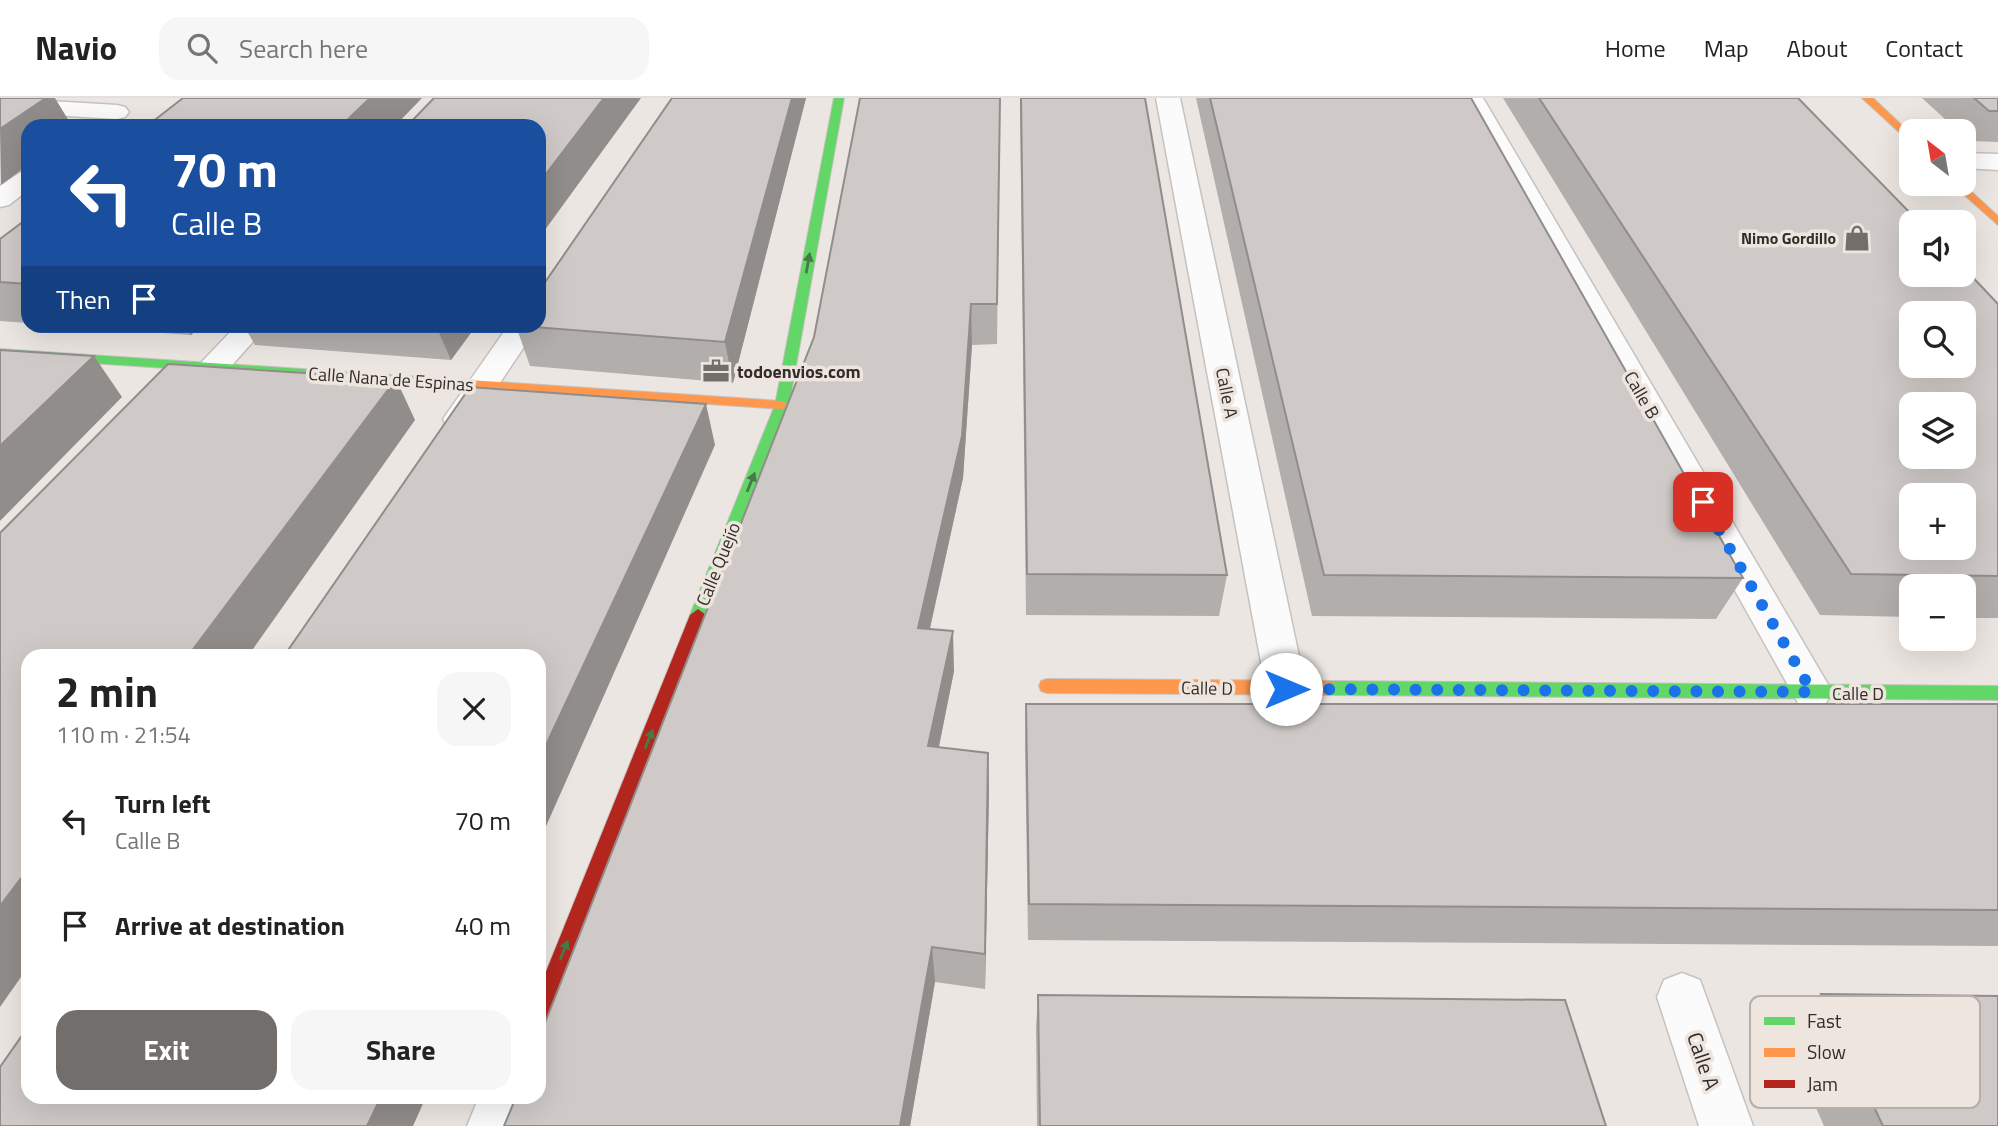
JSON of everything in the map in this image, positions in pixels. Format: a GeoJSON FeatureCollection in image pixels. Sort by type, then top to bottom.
{"type":"FeatureCollection","features":[{"type":"Feature","properties":{"kind":"street","name":"Calle Quejío"},"geometry":{"type":"LineString","coordinates":[[546,996],[782,405],[839,98]]}},
{"type":"Feature","properties":{"kind":"street","name":"Calle A"},"geometry":{"type":"LineString","coordinates":[[1168,98],[1286,689]]}},
{"type":"Feature","properties":{"kind":"street","name":"Calle B"},"geometry":{"type":"LineString","coordinates":[[1471,98],[1812,692]]}},
{"type":"Feature","properties":{"kind":"street"},"geometry":{"type":"LineString","coordinates":[[1867,98],[1899,129]]}},
{"type":"Feature","properties":{"kind":"street"},"geometry":{"type":"LineString","coordinates":[[0,105],[117,112]]}},
{"type":"Feature","properties":{"kind":"street"},"geometry":{"type":"LineString","coordinates":[[1976,162],[1998,162]]}},
{"type":"Feature","properties":{"kind":"street"},"geometry":{"type":"LineString","coordinates":[[2,196],[21,183]]}},
{"type":"Feature","properties":{"kind":"street"},"geometry":{"type":"LineString","coordinates":[[1970,196],[1998,222]]}},
{"type":"Feature","properties":{"kind":"street"},"geometry":{"type":"LineString","coordinates":[[168,416],[246,333]]}},
{"type":"Feature","properties":{"kind":"street"},"geometry":{"type":"LineString","coordinates":[[444,441],[518,333]]}},
{"type":"Feature","properties":{"kind":"street","name":"Calle Nana de Espinas"},"geometry":{"type":"LineString","coordinates":[[0,353],[782,405]]}},
{"type":"Feature","properties":{"kind":"street","name":"Calle D"},"geometry":{"type":"LineString","coordinates":[[1047,687],[1998,693]]}},
{"type":"Feature","properties":{"kind":"street","name":"Calle A"},"geometry":{"type":"LineString","coordinates":[[1682,997],[1726,1126]]}},
{"type":"Feature","properties":{"kind":"street"},"geometry":{"type":"LineString","coordinates":[[494,1126],[503,1104]]}},
{"type":"Feature","properties":{"kind":"building"},"geometry":{"type":"Polygon","coordinates":[[[0,98],[46,98],[0,129],[0,98]]]}},
{"type":"Feature","properties":{"kind":"building"},"geometry":{"type":"Polygon","coordinates":[[[183,98],[370,98],[348,119],[156,119],[183,98]]]}},
{"type":"Feature","properties":{"kind":"building"},"geometry":{"type":"Polygon","coordinates":[[[434,98],[604,98],[546,174],[546,119],[414,119],[434,98]]]}},
{"type":"Feature","properties":{"kind":"building"},"geometry":{"type":"Polygon","coordinates":[[[672,98],[792,98],[725,342],[546,328],[546,281],[672,98]]]}},
{"type":"Feature","properties":{"kind":"building"},"geometry":{"type":"Polygon","coordinates":[[[860,98],[1000,98],[997,304],[971,304],[962,436],[918,628],[953,631],[928,746],[988,753],[985,954],[932,947],[900,1126],[504,1126],[513,1104],[546,1104],[546,1020],[814,337],[860,98]]]}},
{"type":"Feature","properties":{"kind":"building"},"geometry":{"type":"Polygon","coordinates":[[[1021,98],[1145,98],[1227,575],[1027,574],[1021,98]]]}},
{"type":"Feature","properties":{"kind":"building"},"geometry":{"type":"Polygon","coordinates":[[[1210,98],[1471,98],[1743,578],[1324,575],[1210,98]]]}},
{"type":"Feature","properties":{"kind":"building"},"geometry":{"type":"Polygon","coordinates":[[[1539,98],[1798,98],[1907,210],[1899,210],[1899,287],[1976,287],[1976,281],[1998,304],[1998,576],[1851,574],[1539,98]]]}},
{"type":"Feature","properties":{"kind":"building"},"geometry":{"type":"Polygon","coordinates":[[[1974,98],[1998,98],[1998,111],[1989,111],[1974,98]]]}},
{"type":"Feature","properties":{"kind":"building"},"geometry":{"type":"Polygon","coordinates":[[[21,223],[21,284],[0,282],[0,239],[21,223]]]}},
{"type":"Feature","properties":{"kind":"building"},"geometry":{"type":"Polygon","coordinates":[[[0,350],[94,356],[0,446],[0,350]]]}},
{"type":"Feature","properties":{"kind":"building"},"geometry":{"type":"Polygon","coordinates":[[[168,364],[396,379],[193,649],[21,649],[21,878],[0,906],[0,533],[168,364]]]}},
{"type":"Feature","properties":{"kind":"building"},"geometry":{"type":"Polygon","coordinates":[[[470,387],[706,404],[546,745],[546,649],[289,649],[470,387]]]}},
{"type":"Feature","properties":{"kind":"building"},"geometry":{"type":"Polygon","coordinates":[[[1026,704],[1998,704],[1998,910],[1029,904],[1026,704]]]}},
{"type":"Feature","properties":{"kind":"building"},"geometry":{"type":"Polygon","coordinates":[[[1821,994],[1998,996],[1998,1126],[1883,1126],[1875,1108],[1980,1108],[1980,996],[1821,994]]]}},
{"type":"Feature","properties":{"kind":"building"},"geometry":{"type":"Polygon","coordinates":[[[1038,995],[1565,1000],[1606,1126],[1040,1126],[1038,995]]]}},
{"type":"Feature","properties":{"kind":"building"},"geometry":{"type":"Polygon","coordinates":[[[21,1037],[21,1104],[378,1104],[367,1126],[0,1126],[0,1067],[21,1037]]]}},
{"type":"Feature","properties":{"kind":"traffic: fast"},"geometry":{"type":"LineString","coordinates":[[698,615],[782,405],[839,98]]}},
{"type":"Feature","properties":{"kind":"traffic: fast"},"geometry":{"type":"LineString","coordinates":[[0,353],[422,381]]}},
{"type":"Feature","properties":{"kind":"traffic: fast"},"geometry":{"type":"LineString","coordinates":[[1327,688],[1998,693]]}},
{"type":"Feature","properties":{"kind":"traffic: slow"},"geometry":{"type":"LineString","coordinates":[[1867,98],[1899,129]]}},
{"type":"Feature","properties":{"kind":"traffic: slow"},"geometry":{"type":"LineString","coordinates":[[1970,196],[1998,222]]}},
{"type":"Feature","properties":{"kind":"traffic: slow"},"geometry":{"type":"LineString","coordinates":[[422,381],[782,405]]}},
{"type":"Feature","properties":{"kind":"traffic: slow"},"geometry":{"type":"LineString","coordinates":[[1047,686],[1327,688]]}},
{"type":"Feature","properties":{"kind":"traffic: jam"},"geometry":{"type":"LineString","coordinates":[[546,996],[698,615]]}},
{"type":"Feature","properties":{"kind":"place","name":"Nimo Gordillo"},"geometry":{"type":"Point","coordinates":[1857,238]}},
{"type":"Feature","properties":{"kind":"place","name":"todoenvios.com"},"geometry":{"type":"Point","coordinates":[716,371]}},
{"type":"Feature","properties":{"kind":"route"},"geometry":{"type":"LineString","coordinates":[[1286,689],[1812,692],[1703,502]]}}]}
